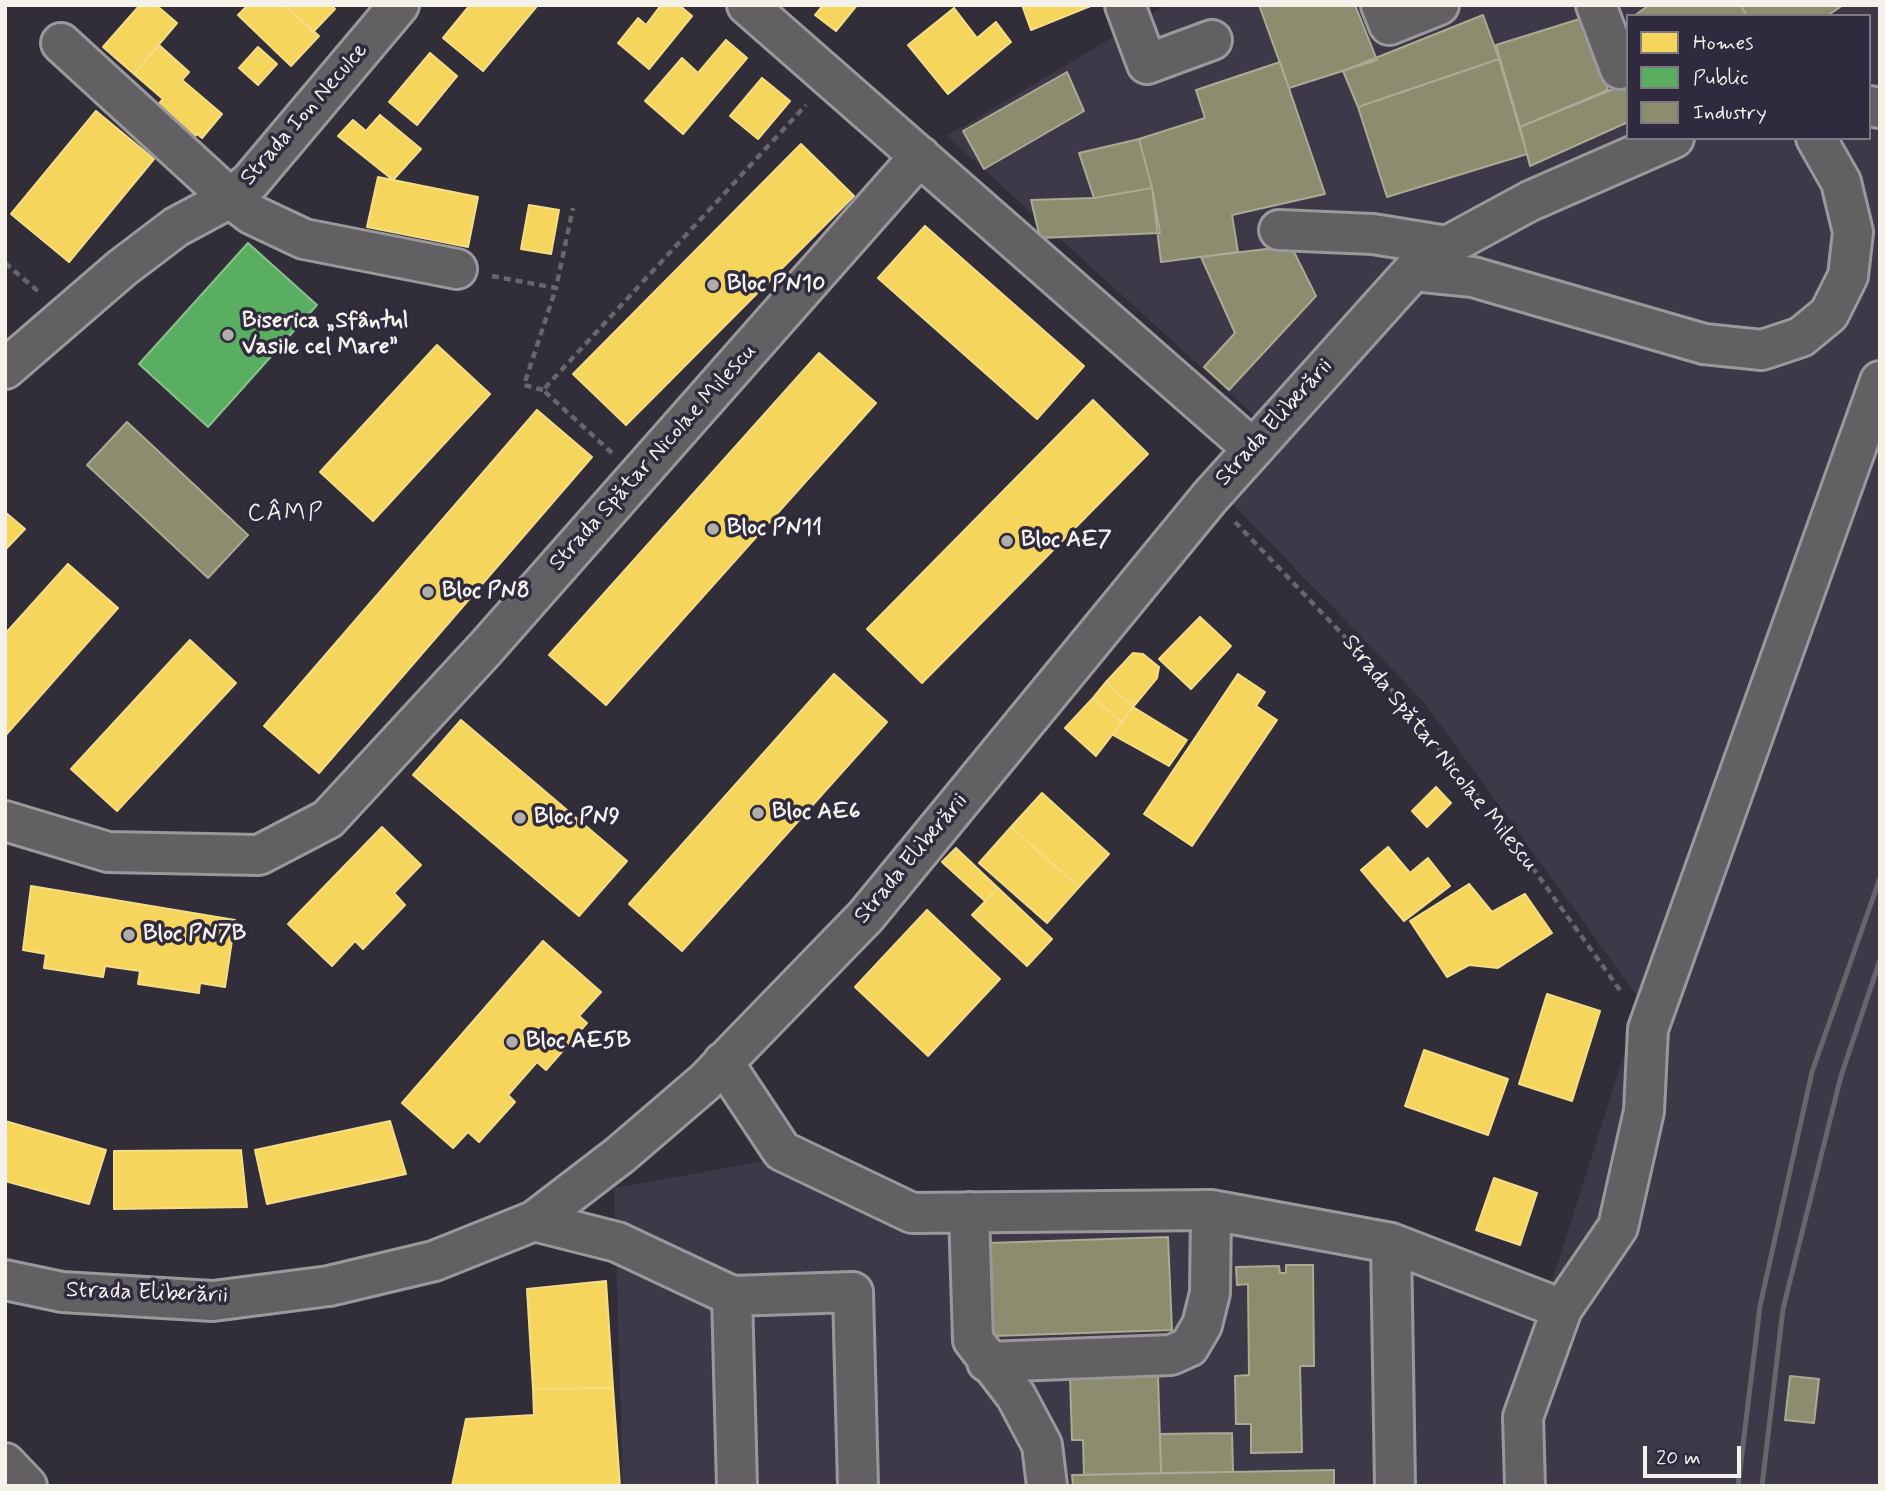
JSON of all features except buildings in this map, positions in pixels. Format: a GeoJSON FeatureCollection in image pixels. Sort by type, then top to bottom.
{"type":"FeatureCollection","features":[{"type":"Feature","properties":{"kind":"street","name":"Strada Ion Neculce"},"geometry":{"type":"LineString","coordinates":[[5,369],[121,268],[176,227],[230,198],[250,182],[399,5]]}},
{"type":"Feature","properties":{"kind":"street"},"geometry":{"type":"LineString","coordinates":[[747,5],[1252,448]]}},
{"type":"Feature","properties":{"kind":"street"},"geometry":{"type":"LineString","coordinates":[[1125,5],[1147,64],[1212,40]]}},
{"type":"Feature","properties":{"kind":"street"},"geometry":{"type":"LineString","coordinates":[[1381,5],[1389,25],[1439,5]]}},
{"type":"Feature","properties":{"kind":"street"},"geometry":{"type":"LineString","coordinates":[[1596,5],[1620,69]]}},
{"type":"Feature","properties":{"kind":"street"},"geometry":{"type":"LineString","coordinates":[[61,43],[230,198],[251,214],[304,239],[457,269]]}},
{"type":"Feature","properties":{"kind":"street","name":"Strada Eliberării"},"geometry":{"type":"LineString","coordinates":[[5,1280],[62,1292],[213,1301],[330,1286],[421,1264],[534,1221],[620,1155],[723,1062],[866,916],[1210,496],[1413,271],[1447,246],[1530,201],[1669,140]]}},
{"type":"Feature","properties":{"kind":"street"},"geometry":{"type":"LineString","coordinates":[[1413,271],[1474,277],[1704,344],[1762,350],[1775,346],[1801,337],[1829,314],[1848,276],[1853,232],[1841,182],[1817,140]]}},
{"type":"Feature","properties":{"kind":"street","name":"Strada Spătar Nicolae Milescu"},"geometry":{"type":"LineString","coordinates":[[5,821],[108,852],[259,855],[328,819],[638,477],[919,156]]}},
{"type":"Feature","properties":{"kind":"street"},"geometry":{"type":"LineString","coordinates":[[1279,230],[1373,234],[1447,246]]}},
{"type":"Feature","properties":{"kind":"street"},"geometry":{"type":"LineString","coordinates":[[1525,1486],[1523,1418],[1562,1309],[1618,1227],[1644,1111],[1647,1029],[1880,382]]}},
{"type":"Feature","properties":{"kind":"street"},"geometry":{"type":"LineString","coordinates":[[723,1062],[782,1151],[912,1213],[1211,1210],[1391,1244],[1562,1309]]}},
{"type":"Feature","properties":{"kind":"street"},"geometry":{"type":"LineString","coordinates":[[987,1362],[1171,1356],[1189,1347],[1202,1325],[1210,1293],[1211,1210]]}},
{"type":"Feature","properties":{"kind":"street"},"geometry":{"type":"LineString","coordinates":[[969,1212],[973,1340],[987,1362],[1016,1396],[1042,1445],[1047,1486]]}},
{"type":"Feature","properties":{"kind":"street"},"geometry":{"type":"LineString","coordinates":[[534,1221],[617,1242],[732,1296],[853,1292],[858,1486]]}},
{"type":"Feature","properties":{"kind":"street"},"geometry":{"type":"LineString","coordinates":[[1391,1244],[1395,1486]]}},
{"type":"Feature","properties":{"kind":"street"},"geometry":{"type":"LineString","coordinates":[[732,1296],[737,1486]]}},
{"type":"Feature","properties":{"kind":"street"},"geometry":{"type":"LineString","coordinates":[[5,1463],[27,1486]]}},
{"type":"Feature","properties":{"kind":"path"},"geometry":{"type":"LineString","coordinates":[[543,390],[830,78]]}},
{"type":"Feature","properties":{"kind":"path"},"geometry":{"type":"LineString","coordinates":[[573,208],[556,288],[524,385],[543,390],[638,477]]}},
{"type":"Feature","properties":{"kind":"path"},"geometry":{"type":"LineString","coordinates":[[5,263],[66,316]]}},
{"type":"Feature","properties":{"kind":"path"},"geometry":{"type":"LineString","coordinates":[[457,269],[556,288]]}},
{"type":"Feature","properties":{"kind":"path","name":"Strada Spătar Nicolae Milescu"},"geometry":{"type":"LineString","coordinates":[[1210,496],[1368,660],[1507,832],[1647,1029]]}},
{"type":"Feature","properties":{"kind":"shaded area"},"geometry":{"type":"Polygon","coordinates":[[[1167,5],[1880,5],[1880,1486],[623,1486],[614,1188],[776,1159],[891,1219],[1195,1223],[1374,1254],[1543,1310],[1641,1001],[1424,702],[1205,475],[1256,417],[947,136],[1167,5]]]}},
{"type":"Feature","properties":{"kind":"railway"},"geometry":{"type":"LineString","coordinates":[[1738,1486],[1760,1306],[1812,1072],[1880,878]]}},
{"type":"Feature","properties":{"kind":"railway"},"geometry":{"type":"LineString","coordinates":[[1762,1486],[1783,1309],[1841,1076],[1880,960]]}},
{"type":"Feature","properties":{"kind":"place","name":"Bloc PN10"},"geometry":{"type":"Point","coordinates":[713,285]}},
{"type":"Feature","properties":{"kind":"place","name":"Biserica „Sfântul Vasile cel Mare”"},"geometry":{"type":"Point","coordinates":[228,335]}},
{"type":"Feature","properties":{"kind":"place","name":"Bloc PN11"},"geometry":{"type":"Point","coordinates":[713,529]}},
{"type":"Feature","properties":{"kind":"place","name":"Bloc AE7"},"geometry":{"type":"Point","coordinates":[1007,541]}},
{"type":"Feature","properties":{"kind":"place","name":"Bloc PN8"},"geometry":{"type":"Point","coordinates":[428,592]}},
{"type":"Feature","properties":{"kind":"place","name":"Bloc AE6"},"geometry":{"type":"Point","coordinates":[758,813]}},
{"type":"Feature","properties":{"kind":"place","name":"Bloc PN9"},"geometry":{"type":"Point","coordinates":[520,818]}},
{"type":"Feature","properties":{"kind":"place","name":"Bloc PN7B"},"geometry":{"type":"Point","coordinates":[129,935]}},
{"type":"Feature","properties":{"kind":"place","name":"Bloc AE5B"},"geometry":{"type":"Point","coordinates":[512,1042]}},
{"type":"Feature","properties":{"kind":"district","name":"CÂMP"},"geometry":{"type":"Point","coordinates":[286,515]}}]}
